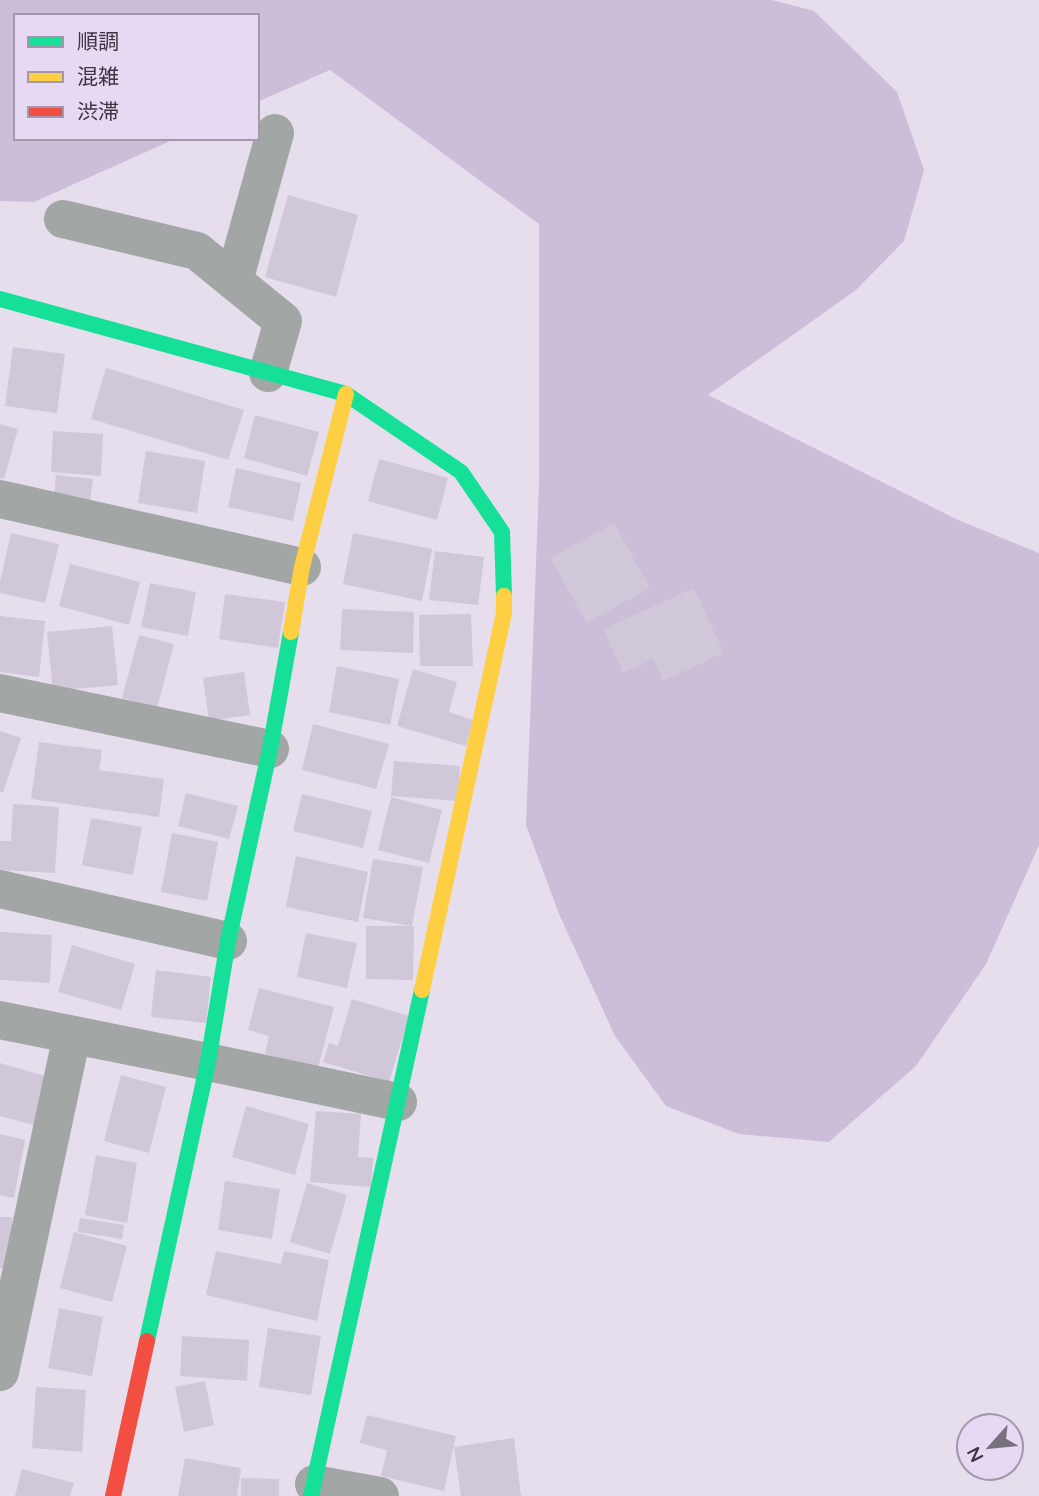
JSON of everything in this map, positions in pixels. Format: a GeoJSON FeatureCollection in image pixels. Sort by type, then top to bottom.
{"type":"FeatureCollection","features":[{"type":"Feature","properties":{"kind":"street"},"geometry":{"type":"LineString","coordinates":[[234,281],[275,133]]}},
{"type":"Feature","properties":{"kind":"street"},"geometry":{"type":"LineString","coordinates":[[63,219],[197,251],[283,321],[268,373]]}},
{"type":"Feature","properties":{"kind":"street"},"geometry":{"type":"LineString","coordinates":[[0,299],[346,394],[461,472],[502,533],[504,613],[312,1490],[380,1496]]}},
{"type":"Feature","properties":{"kind":"street"},"geometry":{"type":"LineString","coordinates":[[114,1496],[208,1062],[228,941],[270,750],[303,567],[346,394]]}},
{"type":"Feature","properties":{"kind":"street"},"geometry":{"type":"LineString","coordinates":[[0,499],[303,567]]}},
{"type":"Feature","properties":{"kind":"street"},"geometry":{"type":"LineString","coordinates":[[0,693],[270,750]]}},
{"type":"Feature","properties":{"kind":"street"},"geometry":{"type":"LineString","coordinates":[[0,889],[228,941]]}},
{"type":"Feature","properties":{"kind":"street"},"geometry":{"type":"LineString","coordinates":[[0,1020],[398,1102]]}},
{"type":"Feature","properties":{"kind":"street"},"geometry":{"type":"LineString","coordinates":[[0,1372],[72,1035]]}},
{"type":"Feature","properties":{"kind":"shaded area"},"geometry":{"type":"Polygon","coordinates":[[[0,0],[772,0],[814,11],[897,92],[924,170],[904,241],[856,290],[708,395],[958,520],[1039,553],[1039,845],[986,964],[916,1066],[829,1142],[739,1134],[666,1106],[615,1036],[559,914],[526,825],[539,484],[539,224],[330,70],[259,101],[259,14],[14,14],[14,140],[173,140],[34,202],[0,201],[0,0]]]}},
{"type":"Feature","properties":{"kind":"building"},"geometry":{"type":"Polygon","coordinates":[[[288,195],[358,215],[336,297],[265,277],[288,195]]]}},
{"type":"Feature","properties":{"kind":"building"},"geometry":{"type":"Polygon","coordinates":[[[13,347],[65,354],[57,413],[5,406],[13,347]]]}},
{"type":"Feature","properties":{"kind":"building"},"geometry":{"type":"Polygon","coordinates":[[[106,368],[244,410],[228,460],[91,419],[106,368]]]}},
{"type":"Feature","properties":{"kind":"building"},"geometry":{"type":"Polygon","coordinates":[[[255,415],[319,432],[307,476],[244,458],[255,415]]]}},
{"type":"Feature","properties":{"kind":"building"},"geometry":{"type":"Polygon","coordinates":[[[0,424],[18,429],[4,479],[0,478],[0,424]]]}},
{"type":"Feature","properties":{"kind":"building"},"geometry":{"type":"Polygon","coordinates":[[[53,431],[103,434],[101,476],[51,472],[53,431]]]}},
{"type":"Feature","properties":{"kind":"building"},"geometry":{"type":"Polygon","coordinates":[[[146,451],[205,461],[197,513],[138,503],[146,451]]]}},
{"type":"Feature","properties":{"kind":"building"},"geometry":{"type":"Polygon","coordinates":[[[379,459],[448,478],[437,520],[368,501],[379,459]]]}},
{"type":"Feature","properties":{"kind":"building"},"geometry":{"type":"Polygon","coordinates":[[[236,468],[301,483],[293,521],[228,507],[236,468]]]}},
{"type":"Feature","properties":{"kind":"building"},"geometry":{"type":"Polygon","coordinates":[[[56,475],[93,479],[90,500],[54,496],[56,475]]]}},
{"type":"Feature","properties":{"kind":"building"},"geometry":{"type":"Polygon","coordinates":[[[614,523],[650,588],[587,623],[550,558],[614,523]]]}},
{"type":"Feature","properties":{"kind":"building"},"geometry":{"type":"Polygon","coordinates":[[[11,533],[59,544],[45,603],[0,593],[11,533]]]}},
{"type":"Feature","properties":{"kind":"building"},"geometry":{"type":"Polygon","coordinates":[[[353,533],[432,549],[422,601],[343,584],[353,533]]]}},
{"type":"Feature","properties":{"kind":"building"},"geometry":{"type":"Polygon","coordinates":[[[435,551],[484,557],[478,605],[429,600],[435,551]]]}},
{"type":"Feature","properties":{"kind":"building"},"geometry":{"type":"Polygon","coordinates":[[[70,564],[140,582],[129,625],[59,606],[70,564]]]}},
{"type":"Feature","properties":{"kind":"building"},"geometry":{"type":"Polygon","coordinates":[[[150,583],[196,592],[188,636],[141,627],[150,583]]]}},
{"type":"Feature","properties":{"kind":"building"},"geometry":{"type":"Polygon","coordinates":[[[694,588],[724,653],[663,681],[653,659],[623,673],[603,629],[694,588]]]}},
{"type":"Feature","properties":{"kind":"building"},"geometry":{"type":"Polygon","coordinates":[[[225,594],[285,602],[278,648],[219,639],[225,594]]]}},
{"type":"Feature","properties":{"kind":"building"},"geometry":{"type":"Polygon","coordinates":[[[342,609],[414,612],[413,653],[340,650],[342,609]]]}},
{"type":"Feature","properties":{"kind":"building"},"geometry":{"type":"Polygon","coordinates":[[[471,614],[473,666],[420,666],[419,615],[471,614]]]}},
{"type":"Feature","properties":{"kind":"building"},"geometry":{"type":"Polygon","coordinates":[[[0,616],[45,621],[39,677],[0,672],[0,616]]]}},
{"type":"Feature","properties":{"kind":"building"},"geometry":{"type":"Polygon","coordinates":[[[112,626],[118,685],[53,691],[47,632],[112,626]]]}},
{"type":"Feature","properties":{"kind":"building"},"geometry":{"type":"Polygon","coordinates":[[[139,635],[174,644],[157,708],[122,698],[139,635]]]}},
{"type":"Feature","properties":{"kind":"building"},"geometry":{"type":"Polygon","coordinates":[[[337,666],[399,679],[390,725],[329,712],[337,666]]]}},
{"type":"Feature","properties":{"kind":"building"},"geometry":{"type":"Polygon","coordinates":[[[413,669],[457,682],[449,712],[473,720],[466,746],[397,726],[413,669]]]}},
{"type":"Feature","properties":{"kind":"building"},"geometry":{"type":"Polygon","coordinates":[[[244,672],[250,715],[209,721],[203,678],[244,672]]]}},
{"type":"Feature","properties":{"kind":"building"},"geometry":{"type":"Polygon","coordinates":[[[313,724],[389,744],[376,789],[302,770],[313,724]]]}},
{"type":"Feature","properties":{"kind":"building"},"geometry":{"type":"Polygon","coordinates":[[[0,731],[21,738],[3,793],[0,792],[0,731]]]}},
{"type":"Feature","properties":{"kind":"building"},"geometry":{"type":"Polygon","coordinates":[[[39,742],[102,750],[99,770],[164,779],[159,817],[31,799],[39,742]]]}},
{"type":"Feature","properties":{"kind":"building"},"geometry":{"type":"Polygon","coordinates":[[[394,761],[460,766],[458,801],[391,796],[394,761]]]}},
{"type":"Feature","properties":{"kind":"building"},"geometry":{"type":"Polygon","coordinates":[[[186,793],[238,806],[229,839],[178,826],[186,793]]]}},
{"type":"Feature","properties":{"kind":"building"},"geometry":{"type":"Polygon","coordinates":[[[302,794],[372,811],[363,848],[293,831],[302,794]]]}},
{"type":"Feature","properties":{"kind":"building"},"geometry":{"type":"Polygon","coordinates":[[[391,797],[442,810],[429,863],[378,850],[391,797]]]}},
{"type":"Feature","properties":{"kind":"building"},"geometry":{"type":"Polygon","coordinates":[[[13,804],[59,807],[55,873],[0,870],[0,841],[11,841],[13,804]]]}},
{"type":"Feature","properties":{"kind":"building"},"geometry":{"type":"Polygon","coordinates":[[[91,818],[142,827],[133,875],[82,865],[91,818]]]}},
{"type":"Feature","properties":{"kind":"building"},"geometry":{"type":"Polygon","coordinates":[[[172,833],[218,842],[207,901],[161,892],[172,833]]]}},
{"type":"Feature","properties":{"kind":"building"},"geometry":{"type":"Polygon","coordinates":[[[296,856],[368,872],[358,922],[286,907],[296,856]]]}},
{"type":"Feature","properties":{"kind":"building"},"geometry":{"type":"Polygon","coordinates":[[[373,859],[423,867],[412,926],[363,918],[373,859]]]}},
{"type":"Feature","properties":{"kind":"building"},"geometry":{"type":"Polygon","coordinates":[[[366,926],[414,926],[413,980],[366,979],[366,926]]]}},
{"type":"Feature","properties":{"kind":"building"},"geometry":{"type":"Polygon","coordinates":[[[0,932],[52,935],[50,983],[0,980],[0,932]]]}},
{"type":"Feature","properties":{"kind":"building"},"geometry":{"type":"Polygon","coordinates":[[[306,933],[357,943],[347,988],[297,977],[306,933]]]}},
{"type":"Feature","properties":{"kind":"building"},"geometry":{"type":"Polygon","coordinates":[[[72,945],[135,964],[121,1010],[58,992],[72,945]]]}},
{"type":"Feature","properties":{"kind":"building"},"geometry":{"type":"Polygon","coordinates":[[[156,970],[211,977],[206,1023],[151,1017],[156,970]]]}},
{"type":"Feature","properties":{"kind":"building"},"geometry":{"type":"Polygon","coordinates":[[[259,988],[334,1007],[318,1068],[265,1054],[269,1036],[248,1030],[259,988]]]}},
{"type":"Feature","properties":{"kind":"building"},"geometry":{"type":"Polygon","coordinates":[[[352,999],[409,1016],[389,1082],[323,1062],[329,1043],[338,1046],[352,999]]]}},
{"type":"Feature","properties":{"kind":"building"},"geometry":{"type":"Polygon","coordinates":[[[0,1063],[55,1079],[41,1127],[0,1116],[0,1063]]]}},
{"type":"Feature","properties":{"kind":"building"},"geometry":{"type":"Polygon","coordinates":[[[121,1075],[166,1087],[149,1153],[104,1141],[121,1075]]]}},
{"type":"Feature","properties":{"kind":"building"},"geometry":{"type":"Polygon","coordinates":[[[246,1106],[309,1124],[295,1175],[232,1157],[246,1106]]]}},
{"type":"Feature","properties":{"kind":"building"},"geometry":{"type":"Polygon","coordinates":[[[316,1111],[361,1114],[358,1157],[373,1158],[371,1187],[310,1182],[316,1111]]]}},
{"type":"Feature","properties":{"kind":"building"},"geometry":{"type":"Polygon","coordinates":[[[0,1134],[25,1140],[14,1198],[0,1195],[0,1134]]]}},
{"type":"Feature","properties":{"kind":"building"},"geometry":{"type":"Polygon","coordinates":[[[96,1155],[137,1163],[127,1223],[85,1215],[96,1155]]]}},
{"type":"Feature","properties":{"kind":"building"},"geometry":{"type":"Polygon","coordinates":[[[225,1181],[280,1189],[272,1239],[218,1230],[225,1181]]]}},
{"type":"Feature","properties":{"kind":"building"},"geometry":{"type":"Polygon","coordinates":[[[307,1183],[347,1195],[330,1254],[290,1242],[307,1183]]]}},
{"type":"Feature","properties":{"kind":"building"},"geometry":{"type":"Polygon","coordinates":[[[0,1217],[12,1217],[12,1268],[0,1268],[0,1217]]]}},
{"type":"Feature","properties":{"kind":"building"},"geometry":{"type":"Polygon","coordinates":[[[80,1218],[124,1225],[122,1239],[78,1232],[80,1218]]]}},
{"type":"Feature","properties":{"kind":"building"},"geometry":{"type":"Polygon","coordinates":[[[74,1232],[127,1246],[112,1302],[60,1288],[74,1232]]]}},
{"type":"Feature","properties":{"kind":"building"},"geometry":{"type":"Polygon","coordinates":[[[216,1251],[281,1264],[284,1251],[329,1260],[317,1321],[206,1295],[216,1251]]]}},
{"type":"Feature","properties":{"kind":"building"},"geometry":{"type":"Polygon","coordinates":[[[59,1308],[103,1317],[92,1376],[48,1368],[59,1308]]]}},
{"type":"Feature","properties":{"kind":"building"},"geometry":{"type":"Polygon","coordinates":[[[268,1328],[321,1336],[311,1395],[259,1387],[268,1328]]]}},
{"type":"Feature","properties":{"kind":"building"},"geometry":{"type":"Polygon","coordinates":[[[182,1336],[249,1340],[247,1381],[180,1376],[182,1336]]]}},
{"type":"Feature","properties":{"kind":"building"},"geometry":{"type":"Polygon","coordinates":[[[205,1381],[214,1425],[184,1432],[175,1387],[205,1381]]]}},
{"type":"Feature","properties":{"kind":"building"},"geometry":{"type":"Polygon","coordinates":[[[36,1387],[86,1390],[82,1452],[32,1448],[36,1387]]]}},
{"type":"Feature","properties":{"kind":"building"},"geometry":{"type":"Polygon","coordinates":[[[367,1415],[456,1436],[444,1491],[381,1476],[387,1450],[360,1443],[367,1415]]]}},
{"type":"Feature","properties":{"kind":"building"},"geometry":{"type":"Polygon","coordinates":[[[514,1438],[521,1496],[461,1496],[454,1447],[514,1438]]]}},
{"type":"Feature","properties":{"kind":"building"},"geometry":{"type":"Polygon","coordinates":[[[185,1458],[241,1468],[237,1496],[178,1496],[185,1458]]]}},
{"type":"Feature","properties":{"kind":"building"},"geometry":{"type":"Polygon","coordinates":[[[22,1469],[74,1483],[70,1496],[15,1496],[22,1469]]]}},
{"type":"Feature","properties":{"kind":"building"},"geometry":{"type":"Polygon","coordinates":[[[241,1478],[279,1479],[279,1496],[241,1496],[241,1478]]]}},
{"type":"Feature","properties":{"kind":"traffic: fast"},"geometry":{"type":"LineString","coordinates":[[0,299],[346,394],[461,472],[502,532],[504,596]]}},
{"type":"Feature","properties":{"kind":"traffic: fast"},"geometry":{"type":"LineString","coordinates":[[147,1341],[208,1062],[228,941],[270,749],[291,632]]}},
{"type":"Feature","properties":{"kind":"traffic: fast"},"geometry":{"type":"LineString","coordinates":[[311,1496],[422,990]]}},
{"type":"Feature","properties":{"kind":"traffic: slow"},"geometry":{"type":"LineString","coordinates":[[291,632],[302,567],[346,394]]}},
{"type":"Feature","properties":{"kind":"traffic: slow"},"geometry":{"type":"LineString","coordinates":[[422,990],[504,613],[504,596]]}},
{"type":"Feature","properties":{"kind":"traffic: jam"},"geometry":{"type":"LineString","coordinates":[[113,1496],[147,1341]]}}]}
